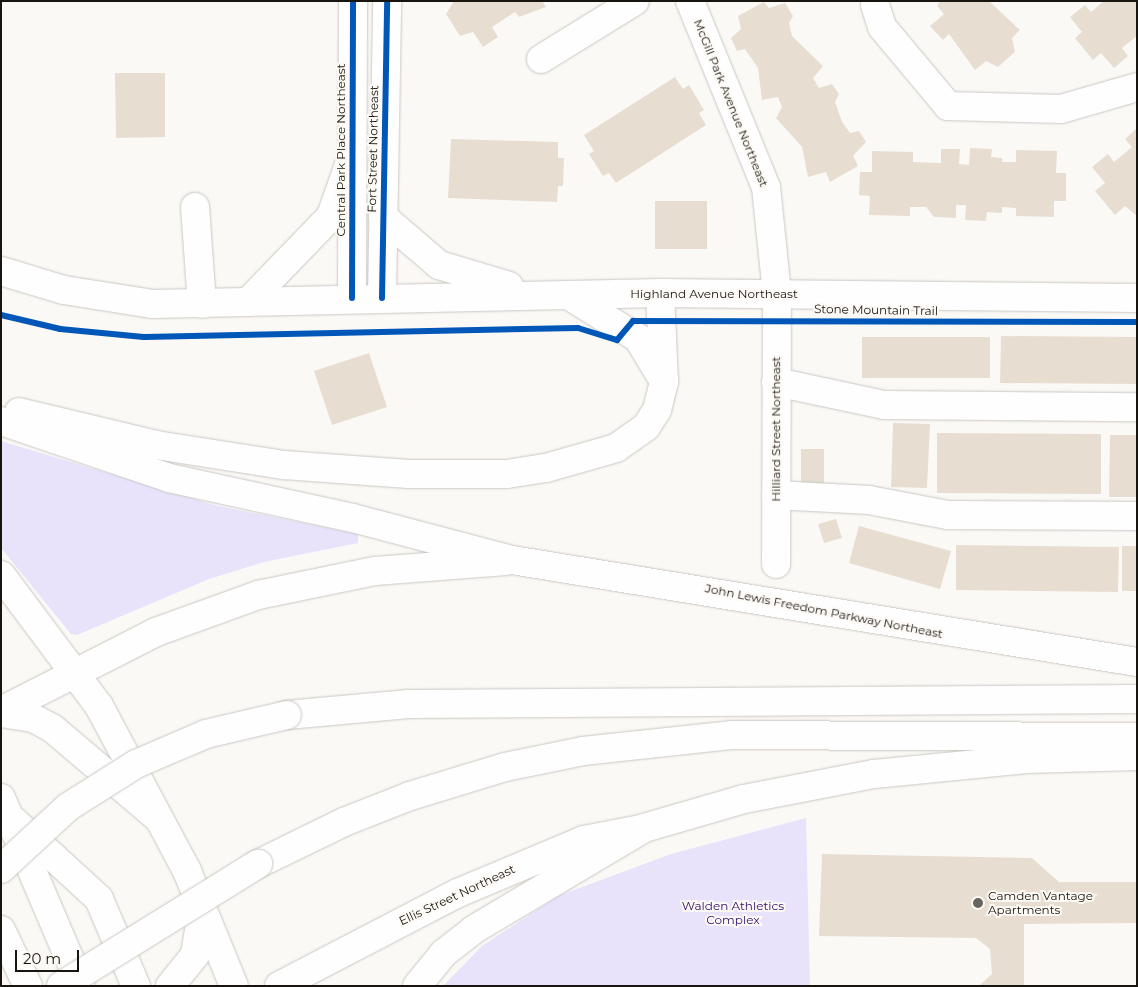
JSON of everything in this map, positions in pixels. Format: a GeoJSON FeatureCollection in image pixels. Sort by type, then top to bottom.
{"type":"FeatureCollection","features":[{"type":"Feature","properties":{"kind":"main road","name":"Central Park Place Northeast"},"geometry":{"type":"LineString","coordinates":[[352,298],[353,1]]}},
{"type":"Feature","properties":{"kind":"main road","name":"Fort Street Northeast"},"geometry":{"type":"LineString","coordinates":[[382,298],[387,1]]}},
{"type":"Feature","properties":{"kind":"main road"},"geometry":{"type":"LineString","coordinates":[[542,59],[635,1]]}},
{"type":"Feature","properties":{"kind":"main road","name":"McGill Park Avenue Northeast"},"geometry":{"type":"LineString","coordinates":[[690,1],[766,187],[777,294]]}},
{"type":"Feature","properties":{"kind":"main road"},"geometry":{"type":"LineString","coordinates":[[874,3],[882,27],[948,106],[1060,108],[1137,88]]}},
{"type":"Feature","properties":{"kind":"main road"},"geometry":{"type":"LineString","coordinates":[[248,302],[331,216],[352,156]]}},
{"type":"Feature","properties":{"kind":"main road"},"geometry":{"type":"LineString","coordinates":[[195,207],[202,304]]}},
{"type":"Feature","properties":{"kind":"main road"},"geometry":{"type":"LineString","coordinates":[[383,217],[424,257],[439,265],[491,282],[562,295],[638,338],[664,381]]}},
{"type":"Feature","properties":{"kind":"main road","name":"Highland Avenue Northeast"},"geometry":{"type":"LineString","coordinates":[[1,270],[110,298],[202,304],[352,298],[660,293],[1137,298]]}},
{"type":"Feature","properties":{"kind":"main road"},"geometry":{"type":"LineString","coordinates":[[1,407],[156,445],[284,465],[409,474],[507,474],[584,459],[631,440],[657,410],[664,381],[660,293]]}},
{"type":"Feature","properties":{"kind":"main road","name":"Hilliard Street Northeast"},"geometry":{"type":"LineString","coordinates":[[776,564],[777,294]]}},
{"type":"Feature","properties":{"kind":"main road"},"geometry":{"type":"LineString","coordinates":[[776,382],[884,405],[1137,407]]}},
{"type":"Feature","properties":{"kind":"main road"},"geometry":{"type":"LineString","coordinates":[[1,420],[169,478],[353,518],[512,560]]}},
{"type":"Feature","properties":{"kind":"main road"},"geometry":{"type":"LineString","coordinates":[[776,495],[869,500],[948,515],[1137,516]]}},
{"type":"Feature","properties":{"kind":"main road"},"geometry":{"type":"LineString","coordinates":[[14,711],[74,673],[156,632],[276,590],[375,571],[512,560]]}},
{"type":"Feature","properties":{"kind":"main road","name":"John Lewis Freedom Parkway Northeast"},"geometry":{"type":"LineString","coordinates":[[512,560],[1137,662]]}},
{"type":"Feature","properties":{"kind":"main road"},"geometry":{"type":"LineString","coordinates":[[1,575],[99,706],[192,881],[234,986]]}},
{"type":"Feature","properties":{"kind":"main road"},"geometry":{"type":"LineString","coordinates":[[1,869],[68,807],[136,764],[206,734],[287,715],[409,704],[1137,699]]}},
{"type":"Feature","properties":{"kind":"main road"},"geometry":{"type":"LineString","coordinates":[[14,711],[74,742],[161,820]]}},
{"type":"Feature","properties":{"kind":"main road"},"geometry":{"type":"LineString","coordinates":[[60,986],[258,864],[318,834],[410,796],[505,768],[603,748],[743,735],[1137,736]]}},
{"type":"Feature","properties":{"kind":"main road"},"geometry":{"type":"LineString","coordinates":[[417,986],[444,953],[473,930],[644,828],[752,797],[874,774],[1026,759],[1137,756]]}},
{"type":"Feature","properties":{"kind":"main road"},"geometry":{"type":"LineString","coordinates":[[1,798],[14,821],[81,986]]}},
{"type":"Feature","properties":{"kind":"main road"},"geometry":{"type":"LineString","coordinates":[[14,821],[99,899],[136,986]]}},
{"type":"Feature","properties":{"kind":"main road","name":"Ellis Street Northeast"},"geometry":{"type":"LineString","coordinates":[[279,986],[514,868],[584,840],[644,828]]}},
{"type":"Feature","properties":{"kind":"main road"},"geometry":{"type":"LineString","coordinates":[[170,986],[186,970],[199,940],[201,916],[192,881]]}},
{"type":"Feature","properties":{"kind":"main road"},"geometry":{"type":"LineString","coordinates":[[1,930],[28,986]]}},
{"type":"Feature","properties":{"kind":"green space"},"geometry":{"type":"Polygon","coordinates":[[[1,441],[214,505],[358,534],[358,543],[264,562],[209,579],[77,635],[71,634],[1,548],[1,441]]]}},
{"type":"Feature","properties":{"kind":"green space","name":"Walden Athletics Complex"},"geometry":{"type":"Polygon","coordinates":[[[806,818],[810,986],[443,986],[482,946],[558,896],[671,854],[806,818]]]}},
{"type":"Feature","properties":{"kind":"building"},"geometry":{"type":"Polygon","coordinates":[[[454,1],[542,1],[546,7],[519,17],[515,12],[492,27],[498,37],[483,47],[473,32],[460,36],[446,14],[454,1]]]}},
{"type":"Feature","properties":{"kind":"building"},"geometry":{"type":"Polygon","coordinates":[[[940,1],[989,1],[1020,30],[1012,38],[1015,52],[998,67],[986,61],[975,70],[949,34],[943,40],[930,26],[944,14],[937,6],[940,1]]]}},
{"type":"Feature","properties":{"kind":"building"},"geometry":{"type":"Polygon","coordinates":[[[1104,1],[1137,1],[1137,36],[1122,48],[1128,56],[1114,68],[1101,53],[1093,60],[1075,38],[1082,32],[1070,17],[1085,5],[1091,12],[1104,1]]]}},
{"type":"Feature","properties":{"kind":"building"},"geometry":{"type":"Polygon","coordinates":[[[764,2],[769,8],[785,3],[793,16],[789,23],[792,36],[823,66],[813,78],[819,88],[832,84],[839,94],[835,102],[842,122],[850,133],[859,131],[866,142],[853,156],[858,166],[830,182],[826,172],[808,177],[802,147],[776,118],[782,107],[778,97],[762,100],[758,68],[745,49],[737,51],[731,38],[741,29],[738,16],[764,2]]]}},
{"type":"Feature","properties":{"kind":"building"},"geometry":{"type":"Polygon","coordinates":[[[115,73],[165,73],[165,137],[116,138],[115,73]]]}},
{"type":"Feature","properties":{"kind":"building"},"geometry":{"type":"Polygon","coordinates":[[[675,77],[683,89],[689,85],[704,110],[699,113],[706,125],[616,183],[609,173],[603,176],[589,154],[594,151],[584,135],[675,77]]]}},
{"type":"Feature","properties":{"kind":"building"},"geometry":{"type":"Polygon","coordinates":[[[1137,128],[1137,216],[1125,206],[1115,215],[1095,191],[1105,183],[1092,167],[1108,154],[1114,162],[1132,147],[1125,139],[1137,128]]]}},
{"type":"Feature","properties":{"kind":"building"},"geometry":{"type":"Polygon","coordinates":[[[451,139],[558,142],[558,158],[564,158],[563,186],[558,186],[557,202],[448,198],[451,139]]]}},
{"type":"Feature","properties":{"kind":"building"},"geometry":{"type":"Polygon","coordinates":[[[970,148],[992,149],[991,157],[1002,158],[1002,162],[1016,162],[1016,150],[1057,151],[1056,173],[1066,173],[1066,201],[1054,201],[1054,217],[1016,216],[1016,208],[1002,207],[1002,213],[987,212],[986,221],[965,220],[966,205],[956,205],[956,218],[934,217],[926,207],[910,207],[910,216],[869,215],[870,196],[859,195],[860,172],[872,172],[872,151],[913,152],[913,162],[941,163],[941,149],[960,149],[959,164],[969,165],[970,148]]]}},
{"type":"Feature","properties":{"kind":"building"},"geometry":{"type":"Polygon","coordinates":[[[655,201],[707,201],[707,249],[655,249],[655,201]]]}},
{"type":"Feature","properties":{"kind":"building"},"geometry":{"type":"Polygon","coordinates":[[[1001,336],[1137,337],[1137,384],[1000,383],[1001,336]]]}},
{"type":"Feature","properties":{"kind":"building"},"geometry":{"type":"Polygon","coordinates":[[[862,337],[990,337],[990,378],[862,378],[862,337]]]}},
{"type":"Feature","properties":{"kind":"building"},"geometry":{"type":"Polygon","coordinates":[[[369,353],[387,407],[332,425],[314,371],[369,353]]]}},
{"type":"Feature","properties":{"kind":"building"},"geometry":{"type":"Polygon","coordinates":[[[893,423],[930,424],[927,488],[891,487],[893,423]]]}},
{"type":"Feature","properties":{"kind":"building"},"geometry":{"type":"Polygon","coordinates":[[[937,433],[1101,434],[1101,494],[937,493],[937,433]]]}},
{"type":"Feature","properties":{"kind":"building"},"geometry":{"type":"Polygon","coordinates":[[[1110,435],[1137,435],[1137,497],[1109,497],[1110,435]]]}},
{"type":"Feature","properties":{"kind":"building"},"geometry":{"type":"Polygon","coordinates":[[[801,449],[824,449],[824,490],[801,490],[801,449]]]}},
{"type":"Feature","properties":{"kind":"building"},"geometry":{"type":"Polygon","coordinates":[[[836,519],[842,538],[824,543],[818,524],[836,519]]]}},
{"type":"Feature","properties":{"kind":"building"},"geometry":{"type":"Polygon","coordinates":[[[859,526],[951,551],[940,589],[849,563],[859,526]]]}},
{"type":"Feature","properties":{"kind":"building"},"geometry":{"type":"Polygon","coordinates":[[[956,545],[1119,547],[1118,592],[956,590],[956,545]]]}},
{"type":"Feature","properties":{"kind":"building"},"geometry":{"type":"Polygon","coordinates":[[[1122,546],[1137,546],[1137,591],[1122,591],[1122,546]]]}},
{"type":"Feature","properties":{"kind":"building","name":"Camden Vantage Apartments"},"geometry":{"type":"Polygon","coordinates":[[[822,854],[1032,858],[1059,882],[1137,882],[1137,923],[1024,924],[1024,986],[979,986],[992,974],[990,949],[976,938],[819,936],[822,854]]]}},
{"type":"Feature","properties":{"kind":"cycle path"},"geometry":{"type":"LineString","coordinates":[[352,298],[353,1]]}},
{"type":"Feature","properties":{"kind":"cycle path"},"geometry":{"type":"LineString","coordinates":[[382,298],[387,1]]}},
{"type":"Feature","properties":{"kind":"cycle path","name":"Stone Mountain Trail"},"geometry":{"type":"LineString","coordinates":[[1,315],[60,329],[144,337],[578,328],[617,340],[633,321],[1137,322]]}},
{"type":"Feature","properties":{"kind":"place","name":"Camden Vantage Apartments"},"geometry":{"type":"Point","coordinates":[978,903]}}]}
